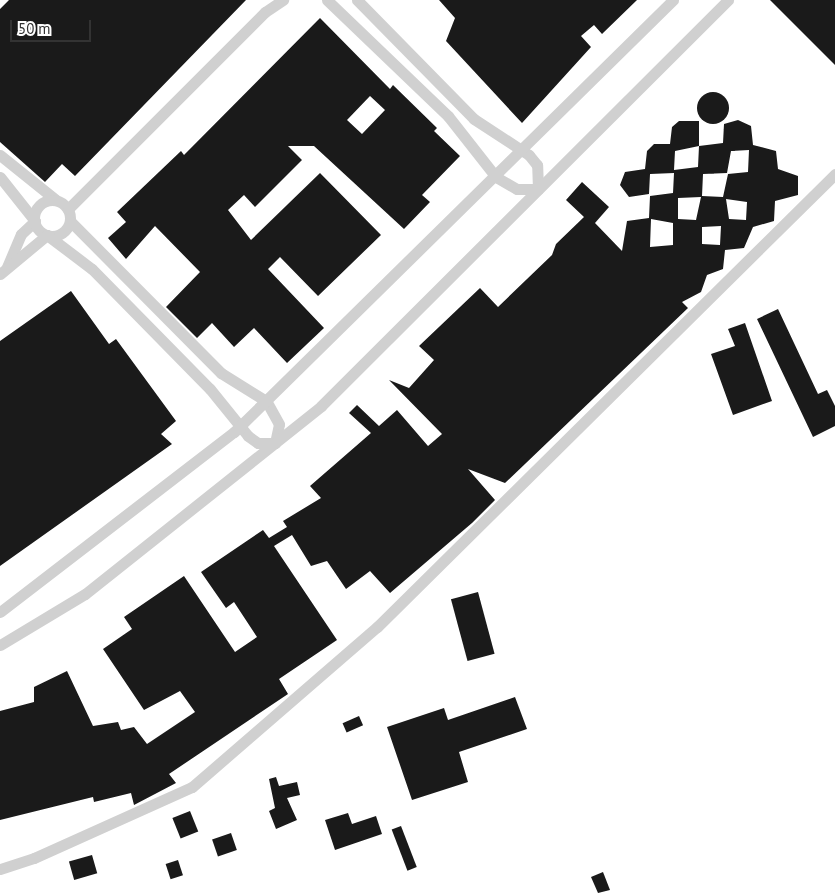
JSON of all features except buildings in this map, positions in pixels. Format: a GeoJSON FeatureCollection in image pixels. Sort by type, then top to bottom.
{"type":"FeatureCollection","features":[{"type":"Feature","properties":{"kind":"street"},"geometry":{"type":"LineString","coordinates":[[265,12],[271,0]]}},
{"type":"Feature","properties":{"kind":"street"},"geometry":{"type":"LineString","coordinates":[[68,209],[265,12],[282,0]]}},
{"type":"Feature","properties":{"kind":"street"},"geometry":{"type":"LineString","coordinates":[[327,0],[448,116],[496,177],[517,189],[538,189]]}},
{"type":"Feature","properties":{"kind":"street"},"geometry":{"type":"LineString","coordinates":[[357,0],[474,119],[523,150],[537,166],[538,189]]}},
{"type":"Feature","properties":{"kind":"street"},"geometry":{"type":"LineString","coordinates":[[0,612],[239,427],[496,177],[673,0]]}},
{"type":"Feature","properties":{"kind":"street"},"geometry":{"type":"LineString","coordinates":[[0,645],[85,594],[321,406],[728,0]]}},
{"type":"Feature","properties":{"kind":"street"},"geometry":{"type":"LineString","coordinates":[[0,155],[68,209],[70,221],[221,373],[266,401],[279,424],[275,443]]}},
{"type":"Feature","properties":{"kind":"street"},"geometry":{"type":"LineString","coordinates":[[0,869],[34,858],[192,787],[378,627],[835,174]]}},
{"type":"Feature","properties":{"kind":"street"},"geometry":{"type":"LineString","coordinates":[[0,177],[47,235],[92,268],[210,389],[239,427],[258,442],[275,443]]}},
{"type":"Feature","properties":{"kind":"street"},"geometry":{"type":"LineString","coordinates":[[3,271],[21,234],[35,220],[40,205],[56,200]]}},
{"type":"Feature","properties":{"kind":"street"},"geometry":{"type":"LineString","coordinates":[[3,271],[47,235],[62,233],[70,221]]}}]}
